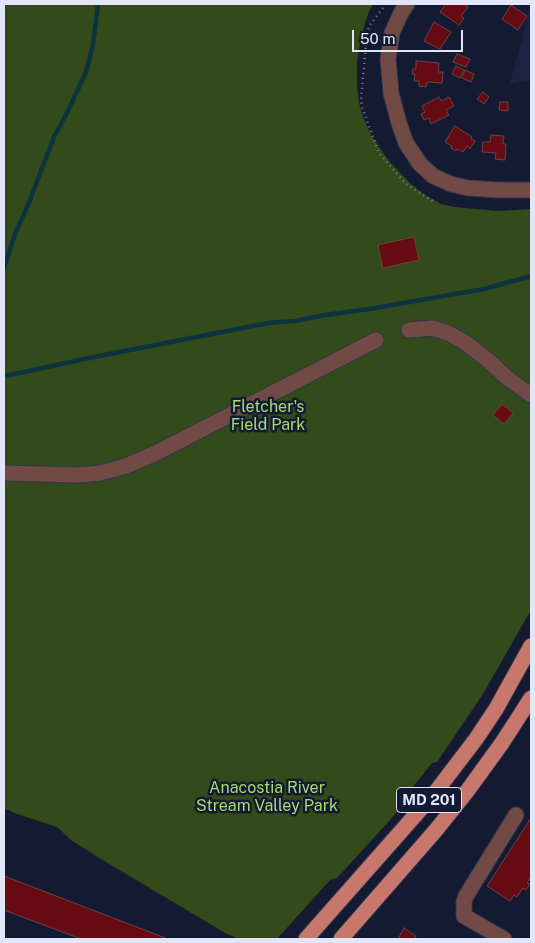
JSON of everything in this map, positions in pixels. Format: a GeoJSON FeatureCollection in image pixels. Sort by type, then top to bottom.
{"type":"FeatureCollection","features":[{"type":"Feature","properties":{"kind":"main road","name":"MD 201"},"geometry":{"type":"LineString","coordinates":[[306,939],[434,794],[476,739],[496,709],[531,646]]}},
{"type":"Feature","properties":{"kind":"main road","name":"MD 201"},"geometry":{"type":"LineString","coordinates":[[341,939],[436,830],[468,790],[531,698]]}},
{"type":"Feature","properties":{"kind":"street"},"geometry":{"type":"LineString","coordinates":[[407,4],[401,12],[392,33],[388,59],[392,93],[399,123],[406,143],[420,164],[433,176],[451,184],[468,188],[531,190]]}},
{"type":"Feature","properties":{"kind":"street"},"geometry":{"type":"LineString","coordinates":[[409,330],[432,328],[448,332],[489,360],[506,377],[531,395]]}},
{"type":"Feature","properties":{"kind":"street"},"geometry":{"type":"LineString","coordinates":[[4,472],[77,475],[100,473],[126,466],[156,453],[376,340]]}},
{"type":"Feature","properties":{"kind":"street"},"geometry":{"type":"LineString","coordinates":[[504,939],[464,916],[464,902],[516,815]]}},
{"type":"Feature","properties":{"kind":"shaded area"},"geometry":{"type":"Polygon","coordinates":[[[531,5],[531,80],[510,84],[510,83],[531,5]]]}},
{"type":"Feature","properties":{"kind":"green space","name":"Fletcher's Field Park"},"geometry":{"type":"Polygon","coordinates":[[[4,4],[373,4],[361,37],[357,61],[357,85],[363,117],[371,135],[388,160],[411,184],[441,204],[497,211],[531,209],[531,610],[483,694],[437,762],[432,763],[404,798],[406,800],[391,819],[337,878],[330,880],[277,939],[239,939],[225,933],[96,856],[71,840],[57,827],[9,810],[4,810],[4,4]]]}},
{"type":"Feature","properties":{"kind":"building"},"geometry":{"type":"Polygon","coordinates":[[[446,4],[467,4],[466,6],[468,7],[461,16],[464,18],[459,25],[440,12],[446,4]]]}},
{"type":"Feature","properties":{"kind":"building"},"geometry":{"type":"Polygon","coordinates":[[[511,5],[527,16],[518,30],[502,19],[511,5]]]}},
{"type":"Feature","properties":{"kind":"building"},"geometry":{"type":"Polygon","coordinates":[[[434,22],[451,32],[440,49],[424,41],[434,22]]]}},
{"type":"Feature","properties":{"kind":"building"},"geometry":{"type":"Polygon","coordinates":[[[457,54],[470,59],[466,67],[453,62],[457,54]]]}},
{"type":"Feature","properties":{"kind":"building"},"geometry":{"type":"Polygon","coordinates":[[[416,61],[439,63],[438,72],[443,72],[442,83],[427,82],[426,87],[419,86],[419,81],[414,81],[415,74],[412,74],[413,69],[416,69],[416,61]]]}},
{"type":"Feature","properties":{"kind":"building"},"geometry":{"type":"Polygon","coordinates":[[[456,66],[464,70],[460,78],[452,74],[456,66]]]}},
{"type":"Feature","properties":{"kind":"building"},"geometry":{"type":"Polygon","coordinates":[[[465,70],[474,74],[471,82],[462,78],[465,70]]]}},
{"type":"Feature","properties":{"kind":"building"},"geometry":{"type":"Polygon","coordinates":[[[483,92],[489,97],[484,104],[477,99],[483,92]]]}},
{"type":"Feature","properties":{"kind":"building"},"geometry":{"type":"Polygon","coordinates":[[[439,97],[441,101],[449,97],[454,106],[446,110],[449,115],[431,124],[429,118],[424,120],[421,114],[425,112],[422,106],[439,97]]]}},
{"type":"Feature","properties":{"kind":"building"},"geometry":{"type":"Polygon","coordinates":[[[500,102],[508,102],[508,111],[499,110],[500,102]]]}},
{"type":"Feature","properties":{"kind":"building"},"geometry":{"type":"Polygon","coordinates":[[[455,126],[475,141],[470,149],[467,146],[463,152],[457,149],[456,151],[445,142],[455,126]]]}},
{"type":"Feature","properties":{"kind":"building"},"geometry":{"type":"Polygon","coordinates":[[[491,135],[504,136],[503,144],[506,144],[505,160],[495,159],[496,153],[482,152],[483,142],[490,142],[491,135]]]}},
{"type":"Feature","properties":{"kind":"building"},"geometry":{"type":"Polygon","coordinates":[[[414,237],[419,260],[383,268],[378,245],[414,237]]]}},
{"type":"Feature","properties":{"kind":"building"},"geometry":{"type":"Polygon","coordinates":[[[502,404],[513,413],[504,424],[493,415],[502,404]]]}},
{"type":"Feature","properties":{"kind":"building"},"geometry":{"type":"Polygon","coordinates":[[[531,818],[531,876],[527,883],[530,884],[526,890],[523,888],[517,897],[514,895],[510,901],[487,886],[531,818]]]}},
{"type":"Feature","properties":{"kind":"building"},"geometry":{"type":"Polygon","coordinates":[[[4,876],[168,939],[81,939],[4,910],[4,876]]]}},
{"type":"Feature","properties":{"kind":"building"},"geometry":{"type":"Polygon","coordinates":[[[404,928],[416,936],[414,939],[398,939],[404,928]]]}},
{"type":"Feature","properties":{"kind":"waterway"},"geometry":{"type":"LineString","coordinates":[[4,268],[15,234],[54,137],[86,72],[93,45],[98,4]]}},
{"type":"Feature","properties":{"kind":"waterway"},"geometry":{"type":"LineString","coordinates":[[4,375],[268,323],[295,321],[484,289],[531,276]]}},
{"type":"Feature","properties":{"kind":"park label","name":"Anacostia River Stream Valley Park"},"geometry":{"type":"Point","coordinates":[267,797]}}]}
